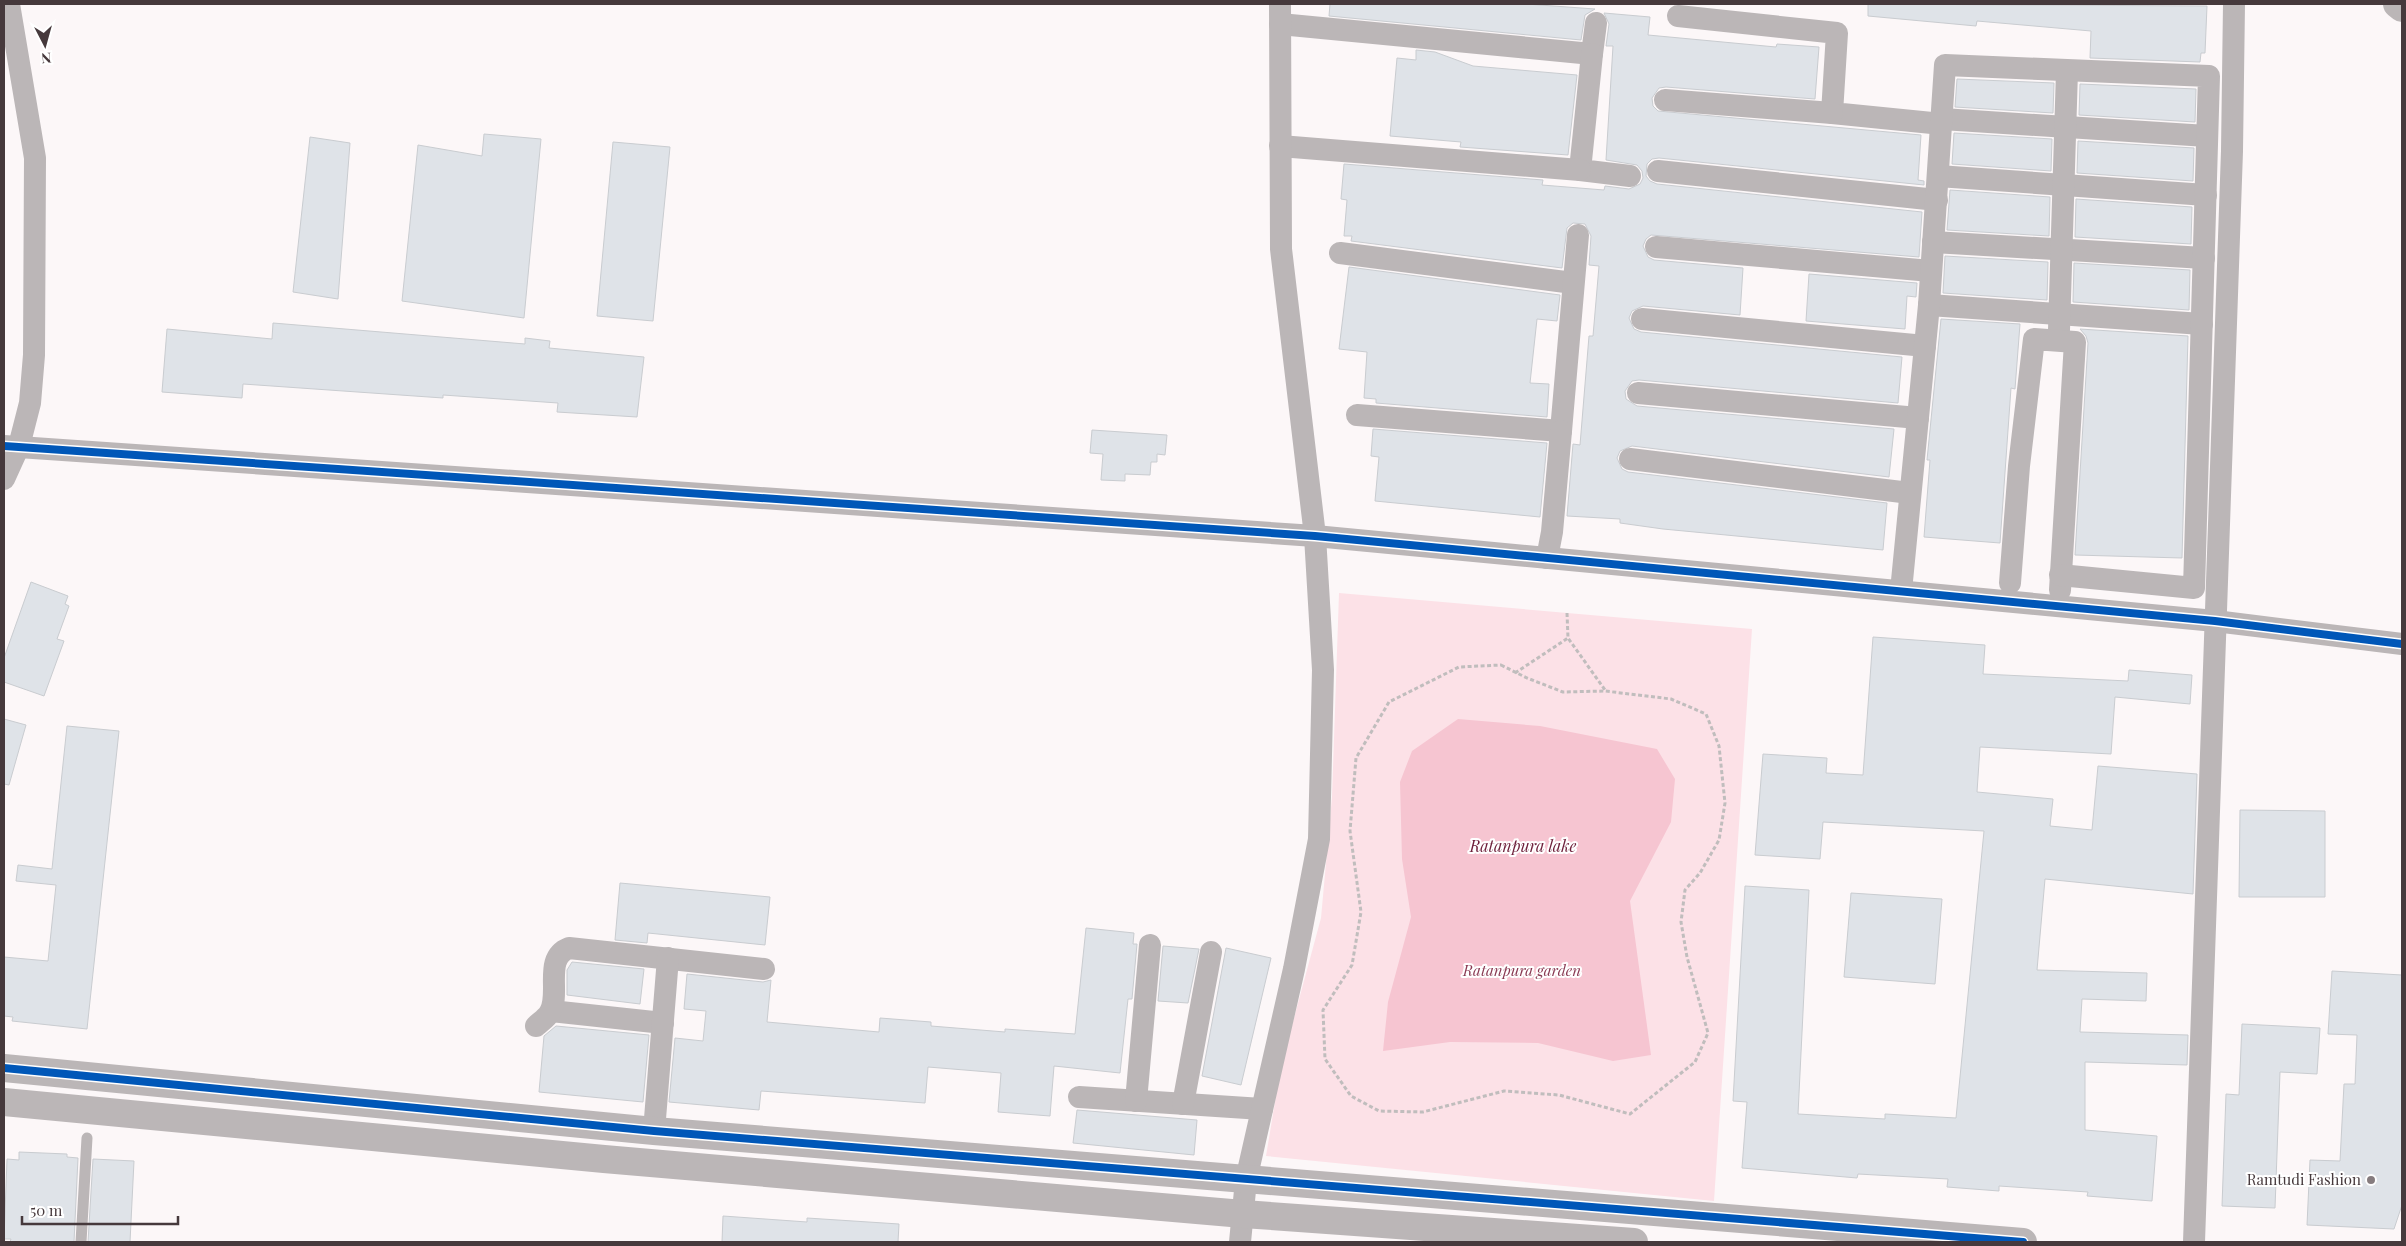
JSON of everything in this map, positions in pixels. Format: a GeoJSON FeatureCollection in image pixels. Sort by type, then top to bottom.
{"type":"FeatureCollection","features":[{"type":"Feature","properties":{"kind":"street"},"geometry":{"type":"LineString","coordinates":[[4,479],[11,446],[30,403],[34,355],[35,158],[9,4]]}},
{"type":"Feature","properties":{"kind":"street"},"geometry":{"type":"LineString","coordinates":[[2194,1242],[2232,151],[2234,4]]}},
{"type":"Feature","properties":{"kind":"street"},"geometry":{"type":"LineString","coordinates":[[2397,4],[2402,8]]}},
{"type":"Feature","properties":{"kind":"street"},"geometry":{"type":"LineString","coordinates":[[1240,1242],[1246,1180],[1294,969],[1319,839],[1323,670],[1315,536],[1281,249],[1280,14],[1592,54]]}},
{"type":"Feature","properties":{"kind":"street"},"geometry":{"type":"LineString","coordinates":[[1678,16],[1837,34],[1832,113]]}},
{"type":"Feature","properties":{"kind":"street"},"geometry":{"type":"LineString","coordinates":[[1580,170],[1596,23]]}},
{"type":"Feature","properties":{"kind":"street"},"geometry":{"type":"LineString","coordinates":[[1901,591],[1929,305],[1945,65],[2209,76],[2194,588],[2060,575]]}},
{"type":"Feature","properties":{"kind":"street"},"geometry":{"type":"LineString","coordinates":[[2058,341],[2067,71]]}},
{"type":"Feature","properties":{"kind":"street"},"geometry":{"type":"LineString","coordinates":[[1664,100],[1942,122],[2065,126],[2207,136]]}},
{"type":"Feature","properties":{"kind":"street"},"geometry":{"type":"LineString","coordinates":[[1280,146],[1580,170],[1630,176]]}},
{"type":"Feature","properties":{"kind":"street"},"geometry":{"type":"LineString","coordinates":[[1658,171],[1937,200]]}},
{"type":"Feature","properties":{"kind":"street"},"geometry":{"type":"LineString","coordinates":[[1938,176],[2206,195]]}},
{"type":"Feature","properties":{"kind":"street"},"geometry":{"type":"LineString","coordinates":[[1547,558],[1552,532],[1572,283],[1578,235]]}},
{"type":"Feature","properties":{"kind":"street"},"geometry":{"type":"LineString","coordinates":[[1933,242],[2204,258]]}},
{"type":"Feature","properties":{"kind":"street"},"geometry":{"type":"LineString","coordinates":[[1656,247],[1931,271]]}},
{"type":"Feature","properties":{"kind":"street"},"geometry":{"type":"LineString","coordinates":[[1340,254],[1572,283]]}},
{"type":"Feature","properties":{"kind":"street"},"geometry":{"type":"LineString","coordinates":[[1929,305],[2202,324]]}},
{"type":"Feature","properties":{"kind":"street"},"geometry":{"type":"LineString","coordinates":[[1642,319],[1925,346]]}},
{"type":"Feature","properties":{"kind":"street"},"geometry":{"type":"LineString","coordinates":[[2010,583],[2019,466],[2034,339],[2075,342],[2059,606]]}},
{"type":"Feature","properties":{"kind":"street"},"geometry":{"type":"LineString","coordinates":[[1638,393],[1918,418]]}},
{"type":"Feature","properties":{"kind":"street"},"geometry":{"type":"LineString","coordinates":[[1357,415],[1561,432]]}},
{"type":"Feature","properties":{"kind":"street"},"geometry":{"type":"LineString","coordinates":[[11,446],[1315,536],[2215,621],[2402,644]]}},
{"type":"Feature","properties":{"kind":"street"},"geometry":{"type":"LineString","coordinates":[[1630,459],[1910,493]]}},
{"type":"Feature","properties":{"kind":"street"},"geometry":{"type":"LineString","coordinates":[[1136,1101],[1150,945]]}},
{"type":"Feature","properties":{"kind":"street"},"geometry":{"type":"LineString","coordinates":[[536,1026],[551,1010],[556,959],[560,951],[569,948],[764,969]]}},
{"type":"Feature","properties":{"kind":"street"},"geometry":{"type":"LineString","coordinates":[[1183,1104],[1210,952]]}},
{"type":"Feature","properties":{"kind":"street"},"geometry":{"type":"LineString","coordinates":[[654,1131],[668,958]]}},
{"type":"Feature","properties":{"kind":"street"},"geometry":{"type":"LineString","coordinates":[[551,1010],[664,1023]]}},
{"type":"Feature","properties":{"kind":"street"},"geometry":{"type":"LineString","coordinates":[[4,1068],[654,1131],[2023,1242]]}},
{"type":"Feature","properties":{"kind":"street"},"geometry":{"type":"LineString","coordinates":[[1079,1097],[1262,1109]]}},
{"type":"Feature","properties":{"kind":"street"},"geometry":{"type":"LineString","coordinates":[[4,1102],[604,1159],[1243,1214],[1634,1242]]}},
{"type":"Feature","properties":{"kind":"lane"},"geometry":{"type":"LineString","coordinates":[[81,1242],[87,1138]]}},
{"type":"Feature","properties":{"kind":"path"},"geometry":{"type":"LineString","coordinates":[[1567,613],[1568,638],[1606,690]]}},
{"type":"Feature","properties":{"kind":"path"},"geometry":{"type":"LineString","coordinates":[[1515,672],[1568,638]]}},
{"type":"Feature","properties":{"kind":"path"},"geometry":{"type":"LineString","coordinates":[[1501,665],[1563,692],[1606,690],[1671,699],[1706,714],[1720,746],[1726,802],[1719,840],[1700,873],[1685,890],[1681,922],[1687,957],[1708,1033],[1695,1062],[1630,1114],[1559,1095],[1504,1091],[1423,1112],[1379,1111],[1351,1096],[1324,1059],[1323,1010],[1352,965],[1361,912],[1350,831],[1356,758],[1389,702],[1459,667],[1501,665]]}},
{"type":"Feature","properties":{"kind":"green space","name":"Ratanpura garden"},"geometry":{"type":"Polygon","coordinates":[[[1339,593],[1752,629],[1714,1201],[1266,1156],[1281,1066],[1321,918],[1332,797],[1339,593]]]}},
{"type":"Feature","properties":{"kind":"water","name":"Ratanpura lake"},"geometry":{"type":"Polygon","coordinates":[[[1458,719],[1540,726],[1657,749],[1675,779],[1671,822],[1630,901],[1651,1055],[1613,1061],[1538,1043],[1450,1042],[1383,1051],[1388,1002],[1411,917],[1402,859],[1400,782],[1412,751],[1458,719]]]}},
{"type":"Feature","properties":{"kind":"building"},"geometry":{"type":"Polygon","coordinates":[[[1330,4],[1526,4],[1595,9],[1585,15],[1581,40],[1329,16],[1330,4]]]}},
{"type":"Feature","properties":{"kind":"building"},"geometry":{"type":"Polygon","coordinates":[[[1868,4],[2207,6],[2205,53],[2201,53],[2200,62],[2090,58],[2091,31],[1977,21],[1976,26],[1868,16],[1868,4]]]}},
{"type":"Feature","properties":{"kind":"building"},"geometry":{"type":"Polygon","coordinates":[[[1604,13],[1650,17],[1648,35],[1776,47],[1777,44],[1819,47],[1815,99],[1666,87],[1659,88],[1652,98],[1653,106],[1658,111],[1921,135],[1918,180],[1924,181],[1924,185],[1659,158],[1652,159],[1647,164],[1646,176],[1650,181],[1657,184],[1922,212],[1919,257],[1651,235],[1646,239],[1643,246],[1648,257],[1654,260],[1743,268],[1740,315],[1643,306],[1632,311],[1629,318],[1634,329],[1641,332],[1902,357],[1898,403],[1639,380],[1632,381],[1625,391],[1626,399],[1637,406],[1894,429],[1889,477],[1632,446],[1620,451],[1617,458],[1622,469],[1628,472],[1887,503],[1883,550],[1663,529],[1620,523],[1620,519],[1567,516],[1573,444],[1580,445],[1589,336],[1593,336],[1599,266],[1589,265],[1591,236],[1585,224],[1573,223],[1567,228],[1562,268],[1351,241],[1352,236],[1344,236],[1347,200],[1341,199],[1344,164],[1543,180],[1542,185],[1604,190],[1605,186],[1629,189],[1640,184],[1643,178],[1642,171],[1637,165],[1606,160],[1613,46],[1606,46],[1609,24],[1604,13]]]}},
{"type":"Feature","properties":{"kind":"building"},"geometry":{"type":"Polygon","coordinates":[[[1416,50],[1435,52],[1473,66],[1577,75],[1568,155],[1460,147],[1461,142],[1390,136],[1397,58],[1416,60],[1416,50]]]}},
{"type":"Feature","properties":{"kind":"building"},"geometry":{"type":"Polygon","coordinates":[[[1957,79],[2054,83],[2053,113],[1955,107],[1957,79]]]}},
{"type":"Feature","properties":{"kind":"building"},"geometry":{"type":"Polygon","coordinates":[[[2080,84],[2196,89],[2195,122],[2079,115],[2080,84]]]}},
{"type":"Feature","properties":{"kind":"building"},"geometry":{"type":"Polygon","coordinates":[[[1954,133],[2052,139],[2051,171],[1952,164],[1954,133]]]}},
{"type":"Feature","properties":{"kind":"building"},"geometry":{"type":"Polygon","coordinates":[[[484,134],[541,139],[524,318],[402,301],[418,145],[482,156],[484,134]]]}},
{"type":"Feature","properties":{"kind":"building"},"geometry":{"type":"Polygon","coordinates":[[[310,137],[350,143],[338,299],[293,292],[310,137]]]}},
{"type":"Feature","properties":{"kind":"building"},"geometry":{"type":"Polygon","coordinates":[[[2078,141],[2194,148],[2193,181],[2077,173],[2078,141]]]}},
{"type":"Feature","properties":{"kind":"building"},"geometry":{"type":"Polygon","coordinates":[[[613,142],[670,147],[653,321],[597,316],[613,142]]]}},
{"type":"Feature","properties":{"kind":"building"},"geometry":{"type":"Polygon","coordinates":[[[1950,190],[2050,197],[2049,236],[1947,230],[1950,190]]]}},
{"type":"Feature","properties":{"kind":"building"},"geometry":{"type":"Polygon","coordinates":[[[2076,199],[2192,207],[2191,244],[2075,237],[2076,199]]]}},
{"type":"Feature","properties":{"kind":"building"},"geometry":{"type":"Polygon","coordinates":[[[1945,256],[2048,262],[2047,300],[1943,293],[1945,256]]]}},
{"type":"Feature","properties":{"kind":"building"},"geometry":{"type":"Polygon","coordinates":[[[2074,263],[2190,270],[2189,310],[2073,302],[2074,263]]]}},
{"type":"Feature","properties":{"kind":"building"},"geometry":{"type":"Polygon","coordinates":[[[1349,267],[1560,295],[1557,321],[1537,319],[1530,383],[1549,384],[1547,417],[1376,403],[1376,399],[1364,398],[1367,352],[1339,349],[1349,267]]]}},
{"type":"Feature","properties":{"kind":"building"},"geometry":{"type":"Polygon","coordinates":[[[1809,274],[1917,283],[1916,297],[1907,296],[1905,329],[1806,321],[1809,274]]]}},
{"type":"Feature","properties":{"kind":"building"},"geometry":{"type":"Polygon","coordinates":[[[1941,319],[2020,324],[2015,389],[2011,388],[2000,543],[1924,537],[1930,460],[1927,460],[1941,319]]]}},
{"type":"Feature","properties":{"kind":"building"},"geometry":{"type":"Polygon","coordinates":[[[273,323],[525,344],[525,338],[550,341],[549,348],[644,357],[637,417],[557,412],[558,403],[443,395],[443,398],[243,384],[242,398],[162,392],[167,329],[272,339],[273,323]]]}},
{"type":"Feature","properties":{"kind":"building"},"geometry":{"type":"Polygon","coordinates":[[[2080,329],[2188,336],[2182,558],[2075,555],[2088,343],[2086,336],[2080,329]]]}},
{"type":"Feature","properties":{"kind":"building"},"geometry":{"type":"Polygon","coordinates":[[[1373,429],[1547,443],[1540,517],[1375,501],[1379,457],[1371,456],[1373,429]]]}},
{"type":"Feature","properties":{"kind":"building"},"geometry":{"type":"Polygon","coordinates":[[[1092,430],[1167,435],[1165,455],[1157,454],[1157,462],[1151,462],[1150,475],[1125,474],[1125,481],[1101,480],[1103,454],[1090,453],[1092,430]]]}},
{"type":"Feature","properties":{"kind":"building"},"geometry":{"type":"Polygon","coordinates":[[[31,582],[68,596],[65,604],[69,606],[57,639],[64,641],[44,696],[4,682],[4,658],[31,582]]]}},
{"type":"Feature","properties":{"kind":"building"},"geometry":{"type":"Polygon","coordinates":[[[1873,637],[1985,645],[1983,674],[2128,681],[2129,670],[2192,675],[2190,704],[2115,697],[2111,754],[1980,747],[1977,792],[2053,799],[2050,826],[2092,830],[2098,766],[2197,774],[2193,894],[2045,879],[2037,970],[2147,973],[2146,1001],[2082,999],[2080,1032],[2188,1035],[2187,1065],[2085,1062],[2085,1130],[2157,1136],[2152,1201],[2087,1196],[2088,1192],[1999,1186],[1999,1191],[1947,1187],[1948,1179],[1858,1174],[1857,1178],[1742,1168],[1747,1102],[1733,1101],[1745,886],[1809,890],[1798,1114],[1885,1119],[1885,1114],[1956,1118],[1984,831],[1823,822],[1820,859],[1755,855],[1763,754],[1827,758],[1826,773],[1863,775],[1873,637]]]}},
{"type":"Feature","properties":{"kind":"building"},"geometry":{"type":"Polygon","coordinates":[[[4,719],[26,725],[9,785],[4,784],[4,719]]]}},
{"type":"Feature","properties":{"kind":"building"},"geometry":{"type":"Polygon","coordinates":[[[67,726],[119,731],[87,1029],[12,1021],[13,1017],[4,1016],[4,957],[48,961],[56,885],[16,881],[18,865],[52,869],[67,726]]]}},
{"type":"Feature","properties":{"kind":"building"},"geometry":{"type":"Polygon","coordinates":[[[2240,810],[2325,811],[2325,897],[2239,897],[2240,810]]]}},
{"type":"Feature","properties":{"kind":"building"},"geometry":{"type":"Polygon","coordinates":[[[620,883],[770,897],[765,945],[648,933],[647,943],[615,940],[620,883]]]}},
{"type":"Feature","properties":{"kind":"building"},"geometry":{"type":"Polygon","coordinates":[[[1851,893],[1942,899],[1935,984],[1844,977],[1851,893]]]}},
{"type":"Feature","properties":{"kind":"building"},"geometry":{"type":"Polygon","coordinates":[[[1086,928],[1134,933],[1133,944],[1137,944],[1132,999],[1128,999],[1120,1073],[1054,1066],[1050,1116],[998,1112],[1001,1073],[928,1067],[925,1103],[761,1091],[759,1110],[669,1102],[675,1038],[703,1041],[706,1011],[684,1009],[687,974],[763,982],[771,980],[767,1022],[879,1032],[880,1018],[931,1022],[931,1026],[1005,1032],[1005,1029],[1075,1034],[1086,928]]]}},
{"type":"Feature","properties":{"kind":"building"},"geometry":{"type":"Polygon","coordinates":[[[1163,946],[1199,949],[1188,1003],[1158,1001],[1163,946]]]}},
{"type":"Feature","properties":{"kind":"building"},"geometry":{"type":"Polygon","coordinates":[[[1226,948],[1271,958],[1241,1085],[1202,1076],[1226,948]]]}},
{"type":"Feature","properties":{"kind":"building"},"geometry":{"type":"Polygon","coordinates":[[[572,962],[644,969],[640,1004],[567,995],[567,970],[572,962]]]}},
{"type":"Feature","properties":{"kind":"building"},"geometry":{"type":"Polygon","coordinates":[[[2332,971],[2402,975],[2402,1205],[2394,1229],[2307,1225],[2310,1160],[2340,1161],[2344,1084],[2355,1084],[2357,1035],[2328,1034],[2332,971]]]}},
{"type":"Feature","properties":{"kind":"building"},"geometry":{"type":"Polygon","coordinates":[[[2242,1024],[2320,1028],[2317,1074],[2280,1072],[2275,1208],[2222,1206],[2226,1094],[2239,1095],[2242,1024]]]}},
{"type":"Feature","properties":{"kind":"building"},"geometry":{"type":"Polygon","coordinates":[[[556,1026],[649,1035],[643,1102],[539,1092],[544,1036],[556,1026]]]}},
{"type":"Feature","properties":{"kind":"building"},"geometry":{"type":"Polygon","coordinates":[[[1077,1110],[1197,1120],[1194,1155],[1073,1143],[1077,1110]]]}},
{"type":"Feature","properties":{"kind":"building"},"geometry":{"type":"Polygon","coordinates":[[[19,1152],[67,1154],[67,1157],[78,1158],[74,1242],[10,1242],[11,1239],[4,1239],[7,1159],[19,1160],[19,1152]]]}},
{"type":"Feature","properties":{"kind":"building"},"geometry":{"type":"Polygon","coordinates":[[[93,1159],[134,1161],[130,1242],[88,1242],[93,1159]]]}},
{"type":"Feature","properties":{"kind":"building"},"geometry":{"type":"Polygon","coordinates":[[[723,1216],[807,1222],[807,1218],[899,1224],[898,1242],[722,1242],[723,1216]]]}},
{"type":"Feature","properties":{"kind":"cycle path"},"geometry":{"type":"LineString","coordinates":[[4,446],[1315,536],[2215,621],[2402,644]]}},
{"type":"Feature","properties":{"kind":"cycle path"},"geometry":{"type":"LineString","coordinates":[[4,1068],[654,1131],[2023,1242]]}},
{"type":"Feature","properties":{"kind":"place","name":"Ramtudi Fashion"},"geometry":{"type":"Point","coordinates":[2371,1180]}}]}
